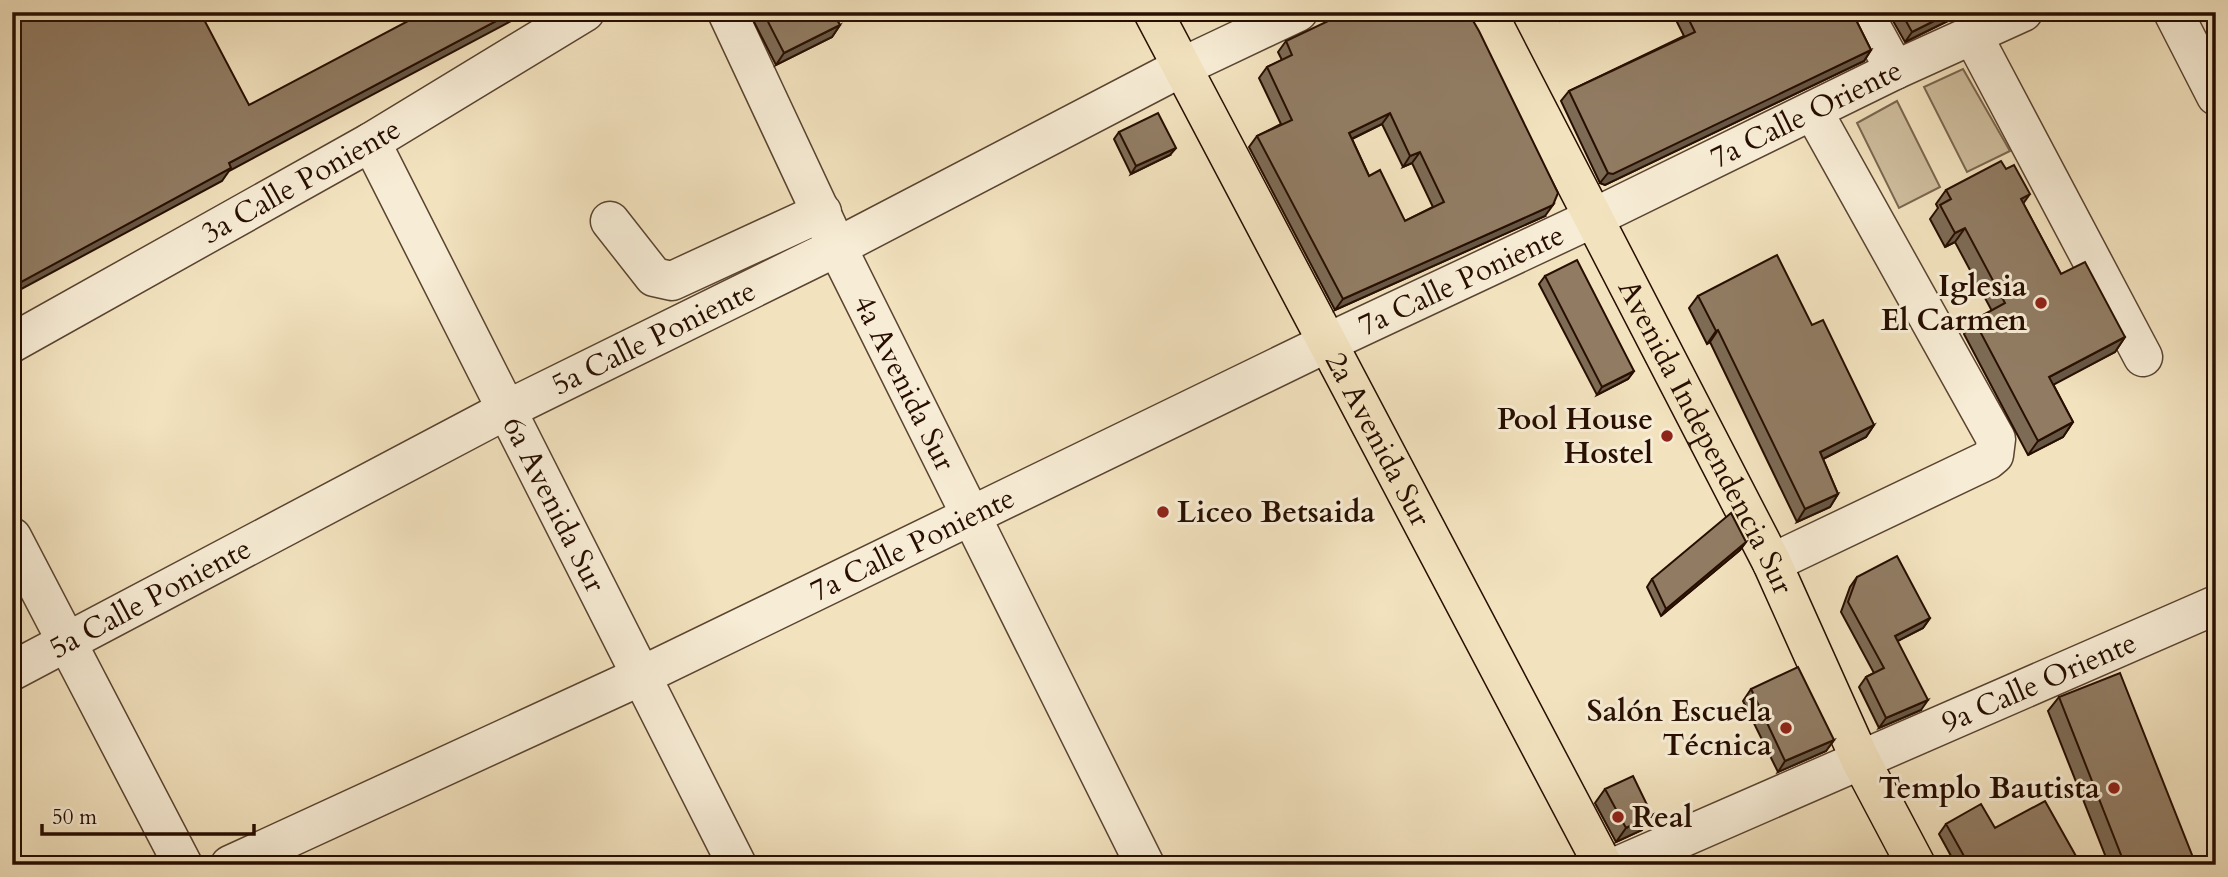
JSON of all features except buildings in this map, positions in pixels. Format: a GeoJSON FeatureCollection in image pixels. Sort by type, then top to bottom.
{"type":"FeatureCollection","features":[{"type":"Feature","properties":{"kind":"main road","name":"2a Avenida Sur"},"geometry":{"type":"LineString","coordinates":[[1153,12],[1184,66],[1603,865]]}},
{"type":"Feature","properties":{"kind":"main road","name":"Avenida Independencia Sur"},"geometry":{"type":"LineString","coordinates":[[1487,12],[1591,219],[1772,563],[1860,760],[1916,865]]}},
{"type":"Feature","properties":{"kind":"street","name":"3a Calle Poniente"},"geometry":{"type":"LineString","coordinates":[[12,343],[371,142],[585,12]]}},
{"type":"Feature","properties":{"kind":"street","name":"4a Avenida Sur"},"geometry":{"type":"LineString","coordinates":[[727,12],[837,247],[1145,865]]}},
{"type":"Feature","properties":{"kind":"street","name":"5a Calle Poniente"},"geometry":{"type":"LineString","coordinates":[[12,671],[506,410],[837,247],[1184,66],[1298,12]]}},
{"type":"Feature","properties":{"kind":"street"},"geometry":{"type":"LineString","coordinates":[[1863,12],[1895,70]]}},
{"type":"Feature","properties":{"kind":"street","name":"7a Calle Oriente"},"geometry":{"type":"LineString","coordinates":[[1591,219],[1895,70],[2023,12]]}},
{"type":"Feature","properties":{"kind":"street"},"geometry":{"type":"LineString","coordinates":[[2173,12],[2216,96]]}},
{"type":"Feature","properties":{"kind":"street"},"geometry":{"type":"LineString","coordinates":[[1972,34],[2143,357]]}},
{"type":"Feature","properties":{"kind":"street"},"geometry":{"type":"LineString","coordinates":[[1772,563],[1988,460],[1997,447],[1996,439],[1813,111]]}},
{"type":"Feature","properties":{"kind":"street","name":"6a Avenida Sur"},"geometry":{"type":"LineString","coordinates":[[371,142],[737,865]]}},
{"type":"Feature","properties":{"kind":"street"},"geometry":{"type":"LineString","coordinates":[[610,221],[654,277],[671,281],[822,212]]}},
{"type":"Feature","properties":{"kind":"street","name":"7a Calle Poniente"},"geometry":{"type":"LineString","coordinates":[[230,865],[641,676],[1329,342],[1591,219]]}},
{"type":"Feature","properties":{"kind":"street"},"geometry":{"type":"LineString","coordinates":[[12,537],[183,865]]}},
{"type":"Feature","properties":{"kind":"street","name":"9a Calle Oriente"},"geometry":{"type":"LineString","coordinates":[[1620,865],[2216,605]]}},
{"type":"Feature","properties":{"kind":"shaded area"},"geometry":{"type":"Polygon","coordinates":[[[1963,69],[2010,151],[1967,172],[1924,87],[1963,69]]]}},
{"type":"Feature","properties":{"kind":"shaded area"},"geometry":{"type":"Polygon","coordinates":[[[1897,101],[1940,187],[1899,208],[1857,123],[1897,101]]]}},
{"type":"Feature","properties":{"kind":"place","name":"Iglesia El Carmen"},"geometry":{"type":"Point","coordinates":[2041,303]}},
{"type":"Feature","properties":{"kind":"place","name":"Pool House Hostel"},"geometry":{"type":"Point","coordinates":[1667,436]}},
{"type":"Feature","properties":{"kind":"place","name":"Liceo Betsaida"},"geometry":{"type":"Point","coordinates":[1163,512]}},
{"type":"Feature","properties":{"kind":"place","name":"Salón Escuela Técnica"},"geometry":{"type":"Point","coordinates":[1786,728]}},
{"type":"Feature","properties":{"kind":"place","name":"Templo Bautista"},"geometry":{"type":"Point","coordinates":[2114,788]}},
{"type":"Feature","properties":{"kind":"place","name":"Real"},"geometry":{"type":"Point","coordinates":[1618,817]}}]}
